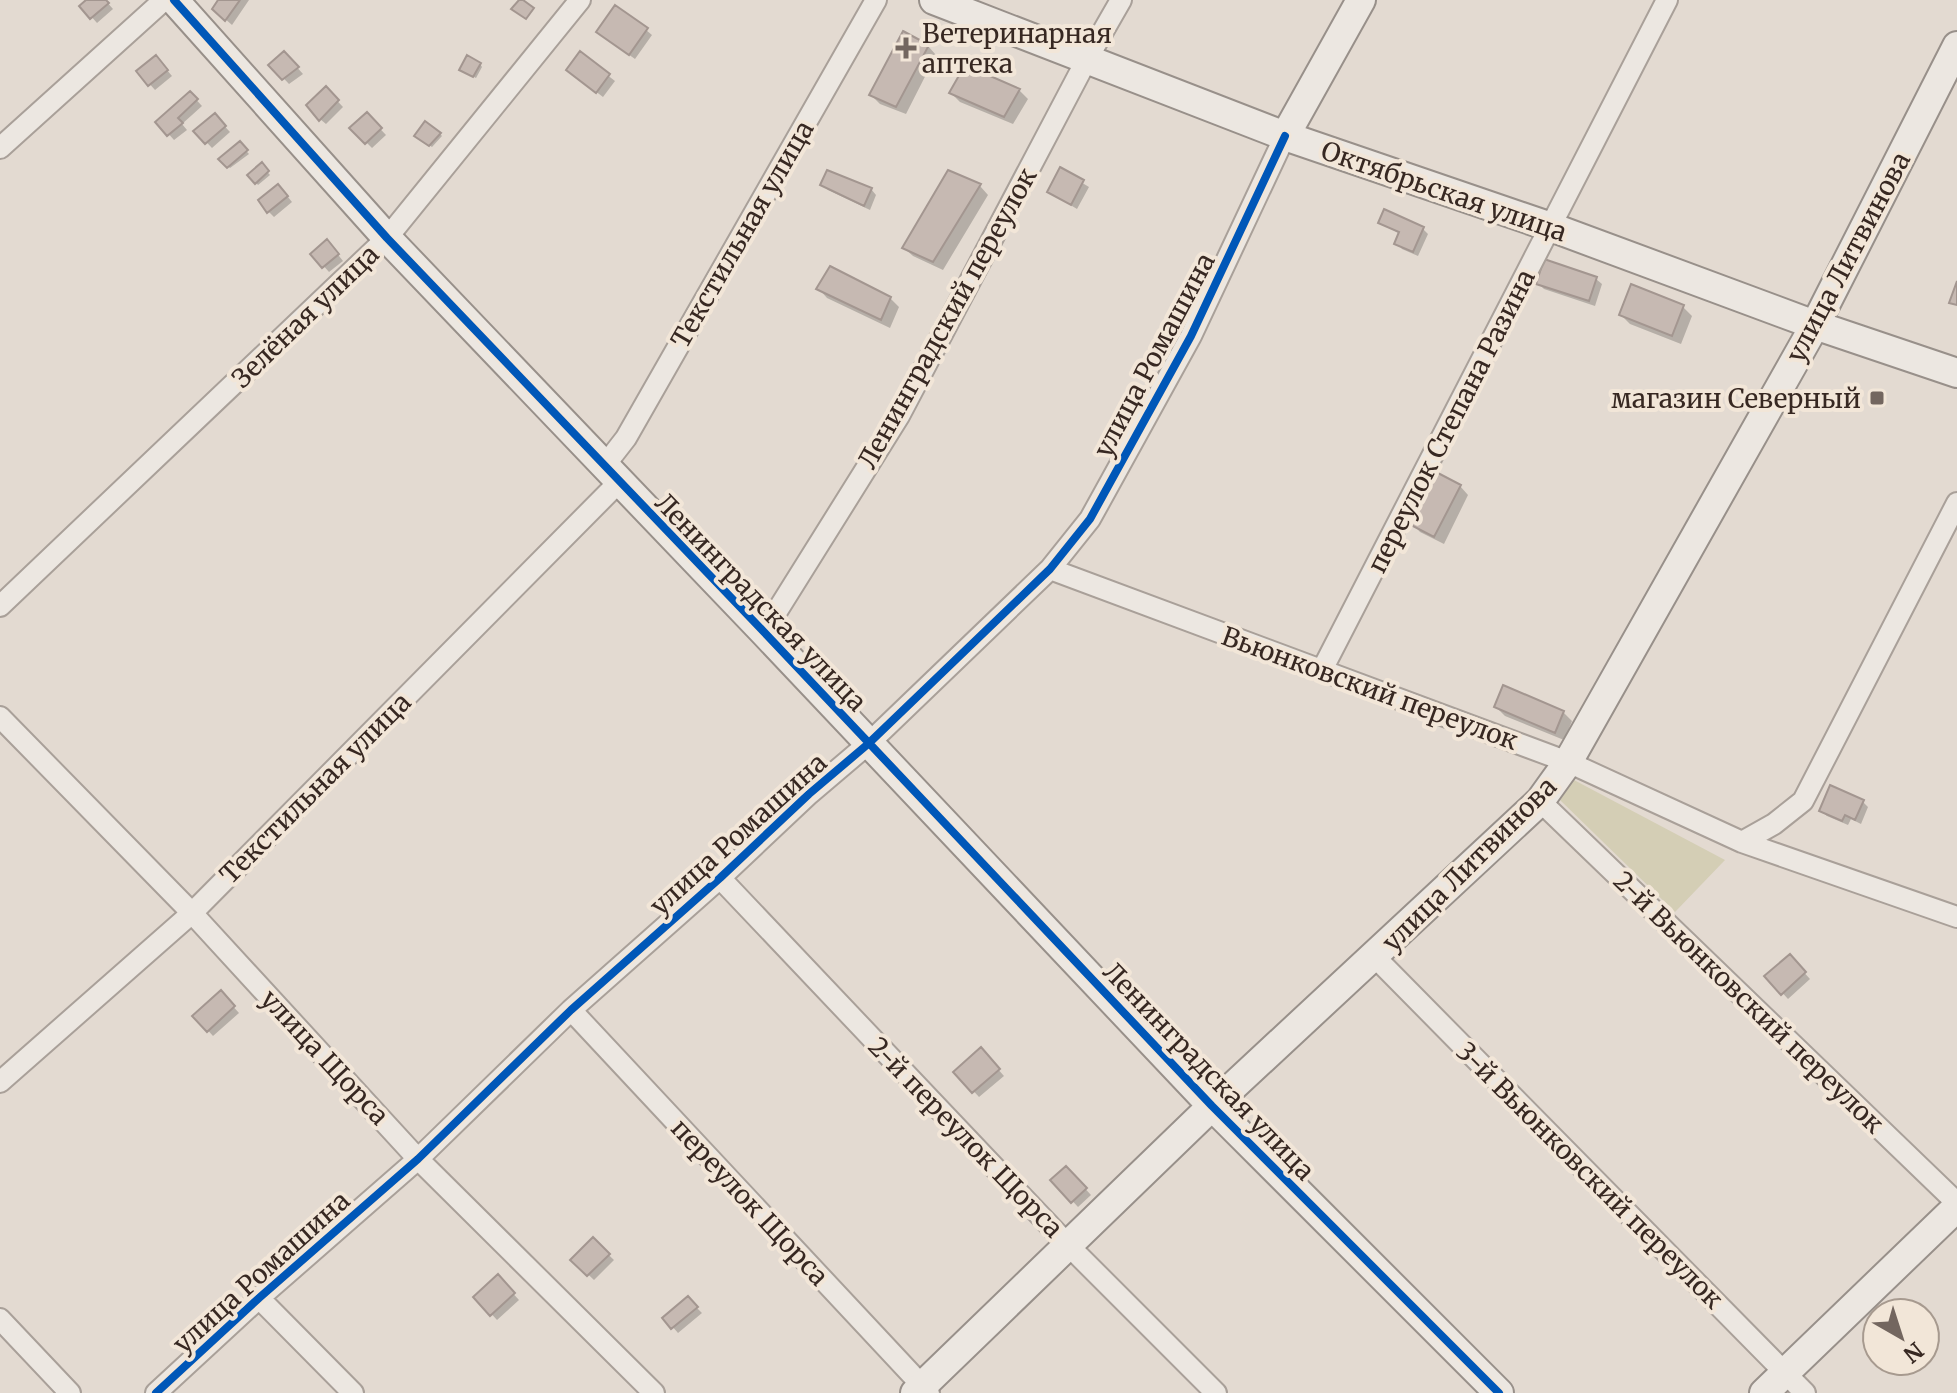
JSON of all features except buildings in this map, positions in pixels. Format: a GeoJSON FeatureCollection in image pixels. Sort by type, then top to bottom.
{"type":"FeatureCollection","features":[{"type":"Feature","properties":{"kind":"main road","name":"Ленинградская улица"},"geometry":{"type":"LineString","coordinates":[[174,0],[387,238],[1212,1106],[1499,1393]]}},
{"type":"Feature","properties":{"kind":"main road","name":"Октябрьская улица"},"geometry":{"type":"LineString","coordinates":[[934,0],[1285,136],[1551,227],[1815,325],[1957,373]]}},
{"type":"Feature","properties":{"kind":"main road","name":"улица Ромашина"},"geometry":{"type":"LineString","coordinates":[[1285,136],[1361,0]]}},
{"type":"Feature","properties":{"kind":"main road","name":"улица Литвинова"},"geometry":{"type":"LineString","coordinates":[[922,1391],[1212,1106],[1540,801],[1568,762],[1815,325],[1957,46]]}},
{"type":"Feature","properties":{"kind":"main road"},"geometry":{"type":"LineString","coordinates":[[1764,1393],[1795,1383],[1957,1205]]}},
{"type":"Feature","properties":{"kind":"street"},"geometry":{"type":"LineString","coordinates":[[0,148],[164,0]]}},
{"type":"Feature","properties":{"kind":"street","name":"Зелёная улица"},"geometry":{"type":"LineString","coordinates":[[0,606],[387,238],[580,0]]}},
{"type":"Feature","properties":{"kind":"street","name":"Текстильная улица"},"geometry":{"type":"LineString","coordinates":[[0,1082],[192,913],[612,474],[626,438],[876,0]]}},
{"type":"Feature","properties":{"kind":"street","name":"Ленинградский переулок"},"geometry":{"type":"LineString","coordinates":[[764,632],[899,416],[1121,0]]}},
{"type":"Feature","properties":{"kind":"street","name":"переулок Степана Разина"},"geometry":{"type":"LineString","coordinates":[[1322,670],[1667,0]]}},
{"type":"Feature","properties":{"kind":"street","name":"улица Ромашина"},"geometry":{"type":"LineString","coordinates":[[156,1393],[418,1159],[571,1010],[868,744],[1050,569],[1090,519],[1191,336],[1285,136]]}},
{"type":"Feature","properties":{"kind":"street"},"geometry":{"type":"LineString","coordinates":[[1742,842],[1774,824],[1803,801],[1957,503]]}},
{"type":"Feature","properties":{"kind":"street","name":"Вьюнковский переулок"},"geometry":{"type":"LineString","coordinates":[[1050,569],[1568,762],[1742,842],[1957,917]]}},
{"type":"Feature","properties":{"kind":"street","name":"улица Щорса"},"geometry":{"type":"LineString","coordinates":[[0,717],[192,913],[418,1159],[654,1393]]}},
{"type":"Feature","properties":{"kind":"street","name":"2-й Вьюнковский переулок"},"geometry":{"type":"LineString","coordinates":[[1540,801],[1957,1205]]}},
{"type":"Feature","properties":{"kind":"street","name":"2-й переулок Щорса"},"geometry":{"type":"LineString","coordinates":[[720,878],[1069,1246],[1216,1393]]}},
{"type":"Feature","properties":{"kind":"street","name":"3-й Вьюнковский переулок"},"geometry":{"type":"LineString","coordinates":[[1375,957],[1795,1383]]}},
{"type":"Feature","properties":{"kind":"street","name":"переулок Щорса"},"geometry":{"type":"LineString","coordinates":[[571,1010],[922,1391]]}},
{"type":"Feature","properties":{"kind":"street"},"geometry":{"type":"LineString","coordinates":[[259,1298],[353,1393]]}},
{"type":"Feature","properties":{"kind":"street"},"geometry":{"type":"LineString","coordinates":[[0,1319],[70,1393]]}},
{"type":"Feature","properties":{"kind":"shaded area"},"geometry":{"type":"Polygon","coordinates":[[[1574,780],[1725,860],[1675,912],[1560,800],[1574,780]]]}},
{"type":"Feature","properties":{"kind":"cycle path"},"geometry":{"type":"LineString","coordinates":[[174,0],[387,238],[1212,1106],[1499,1393]]}},
{"type":"Feature","properties":{"kind":"cycle path"},"geometry":{"type":"LineString","coordinates":[[156,1393],[418,1159],[571,1010],[868,744],[1050,569],[1090,519],[1191,336],[1285,136]]}},
{"type":"Feature","properties":{"kind":"place","name":"Ветеринарная аптека"},"geometry":{"type":"Point","coordinates":[906,48]}},
{"type":"Feature","properties":{"kind":"place","name":"магазин Северный"},"geometry":{"type":"Point","coordinates":[1877,398]}}]}
